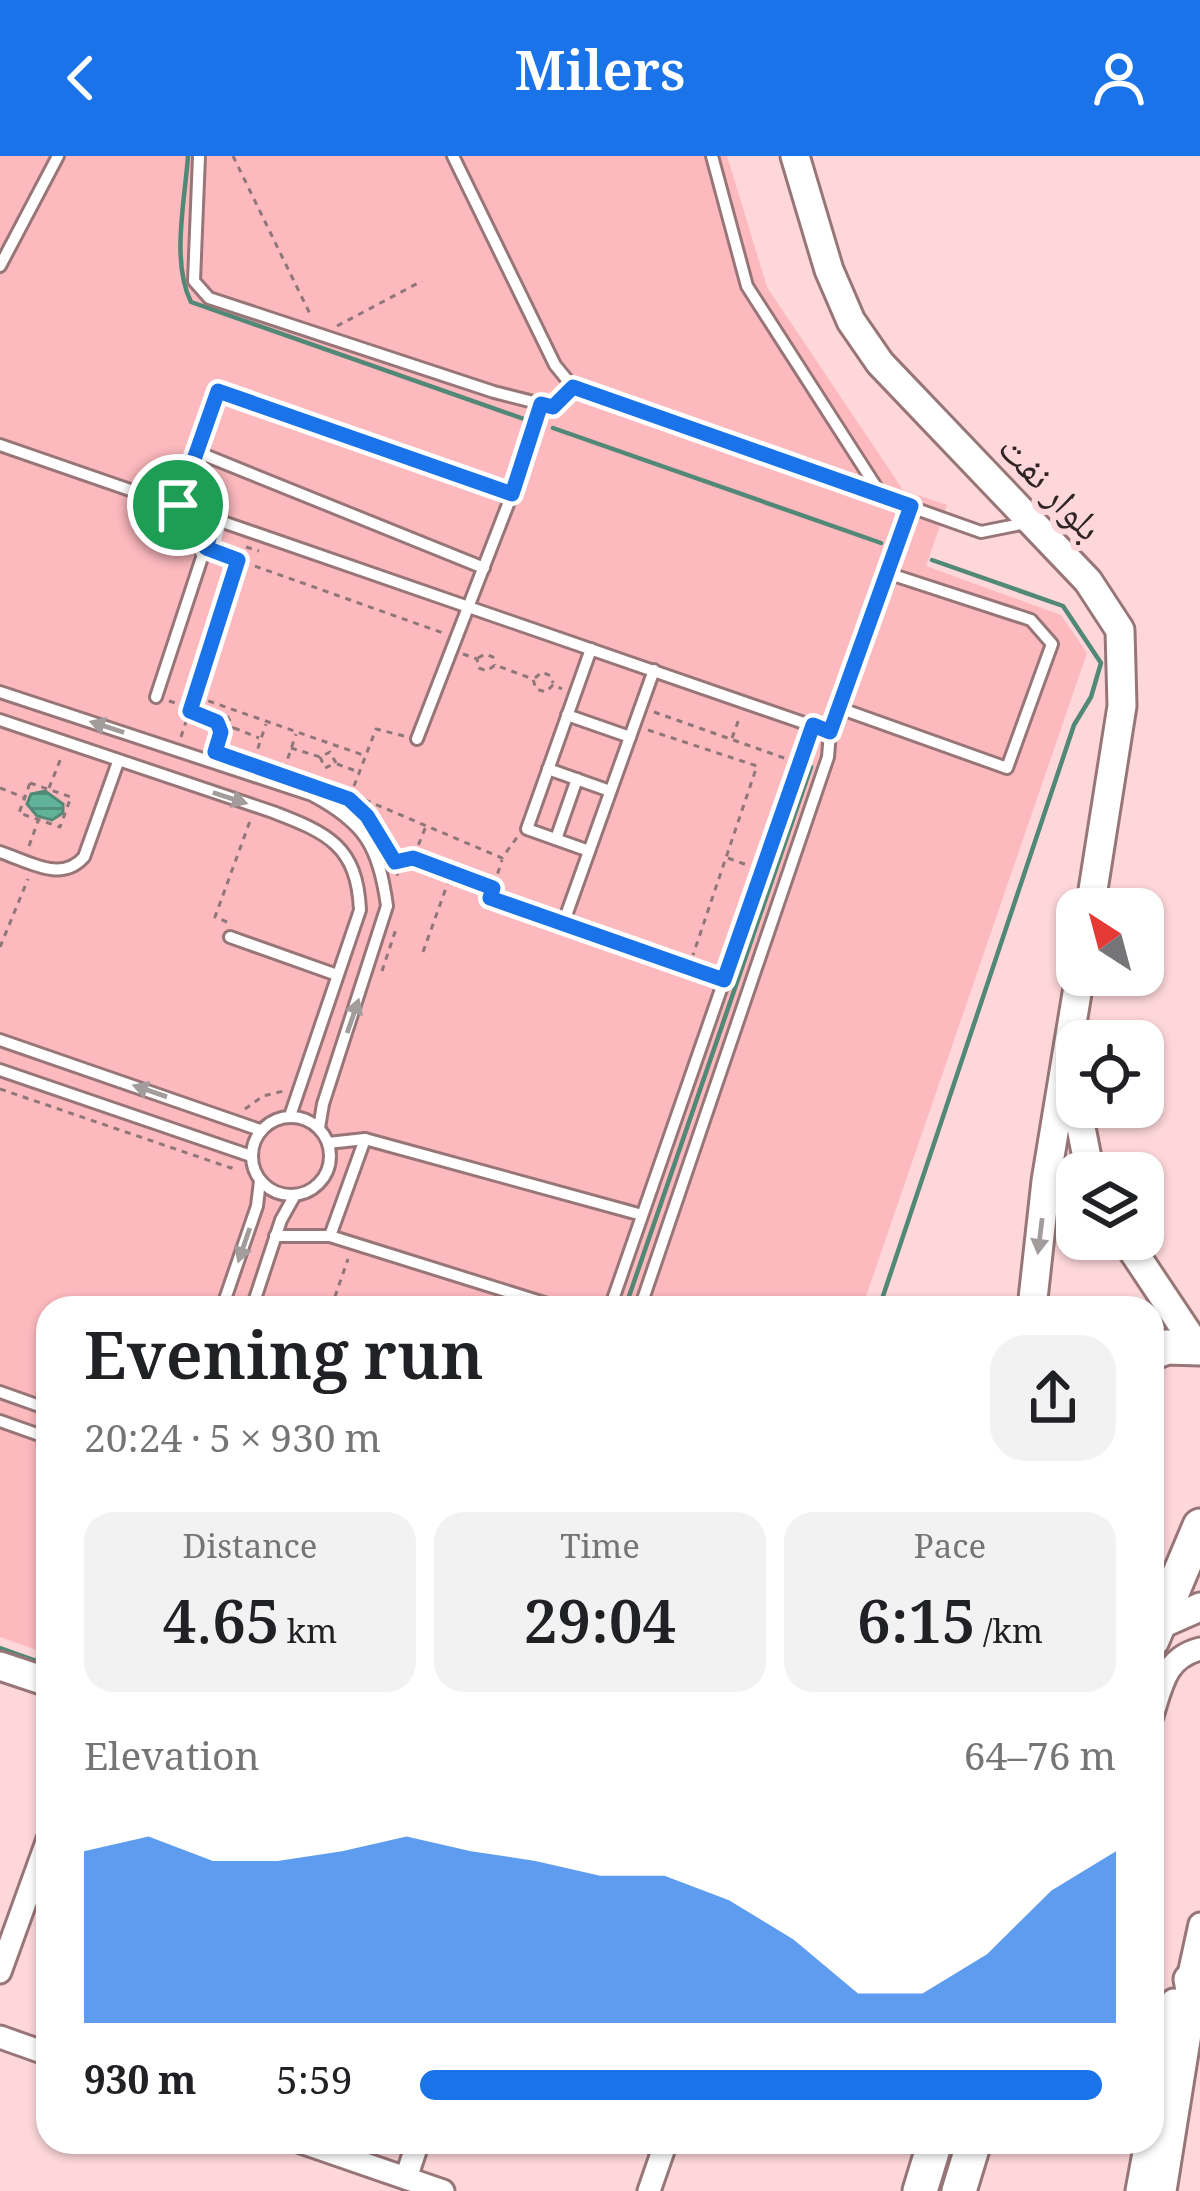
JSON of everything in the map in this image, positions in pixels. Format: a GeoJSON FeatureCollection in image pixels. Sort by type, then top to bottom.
{"type":"FeatureCollection","features":[{"type":"Feature","properties":{"kind":"main road"},"geometry":{"type":"LineString","coordinates":[[1164,1348],[1199,1347]]}},
{"type":"Feature","properties":{"kind":"main road"},"geometry":{"type":"LineString","coordinates":[[1164,1612],[1200,1526]]}},
{"type":"Feature","properties":{"kind":"main road"},"geometry":{"type":"LineString","coordinates":[[920,2191],[931,2154]]}},
{"type":"Feature","properties":{"kind":"main road"},"geometry":{"type":"LineString","coordinates":[[959,2191],[972,2154]]}},
{"type":"Feature","properties":{"kind":"street","name":"بلوار نفت"},"geometry":{"type":"LineString","coordinates":[[795,156],[829,270],[850,321],[880,363],[1088,581],[1111,613],[1123,646],[1122,706],[1093,888]]}},
{"type":"Feature","properties":{"kind":"street"},"geometry":{"type":"LineString","coordinates":[[1033,1296],[1056,1121]]}},
{"type":"Feature","properties":{"kind":"street"},"geometry":{"type":"LineString","coordinates":[[1139,1260],[1199,1347]]}},
{"type":"Feature","properties":{"kind":"street"},"geometry":{"type":"LineString","coordinates":[[1164,1628],[1200,1607]]}},
{"type":"Feature","properties":{"kind":"street"},"geometry":{"type":"LineString","coordinates":[[1164,1679],[1168,1667],[1200,1649]]}},
{"type":"Feature","properties":{"kind":"street"},"geometry":{"type":"LineString","coordinates":[[0,1666],[36,1678]]}},
{"type":"Feature","properties":{"kind":"street"},"geometry":{"type":"LineString","coordinates":[[0,1972],[9,1920],[36,1864]]}},
{"type":"Feature","properties":{"kind":"street"},"geometry":{"type":"LineString","coordinates":[[1164,2073],[1200,1924]]}},
{"type":"Feature","properties":{"kind":"street"},"geometry":{"type":"LineString","coordinates":[[1162,2191],[1180,2007]]}},
{"type":"Feature","properties":{"kind":"street"},"geometry":{"type":"LineString","coordinates":[[0,2038],[36,2050]]}},
{"type":"Feature","properties":{"kind":"street"},"geometry":{"type":"LineString","coordinates":[[336,2154],[443,2191]]}},
{"type":"Feature","properties":{"kind":"street"},"geometry":{"type":"LineString","coordinates":[[406,2178],[414,2154]]}},
{"type":"Feature","properties":{"kind":"street"},"geometry":{"type":"LineString","coordinates":[[649,2191],[662,2154]]}},
{"type":"Feature","properties":{"kind":"street"},"geometry":{"type":"LineString","coordinates":[[909,2191],[917,2154]]}},
{"type":"Feature","properties":{"kind":"street"},"geometry":{"type":"LineString","coordinates":[[975,2191],[976,2154]]}},
{"type":"Feature","properties":{"kind":"street"},"geometry":{"type":"LineString","coordinates":[[1140,2191],[1147,2154]]}},
{"type":"Feature","properties":{"kind":"lane"},"geometry":{"type":"LineString","coordinates":[[0,266],[58,156]]}},
{"type":"Feature","properties":{"kind":"lane"},"geometry":{"type":"LineString","coordinates":[[199,156],[194,281],[208,298],[553,407],[573,387]]}},
{"type":"Feature","properties":{"kind":"lane"},"geometry":{"type":"LineString","coordinates":[[453,156],[555,365],[573,387],[981,532],[1030,522]]}},
{"type":"Feature","properties":{"kind":"lane"},"geometry":{"type":"LineString","coordinates":[[712,156],[748,286],[882,496]]}},
{"type":"Feature","properties":{"kind":"lane"},"geometry":{"type":"LineString","coordinates":[[178,505],[218,391],[512,494]]}},
{"type":"Feature","properties":{"kind":"lane"},"geometry":{"type":"LineString","coordinates":[[417,739],[512,494],[541,404]]}},
{"type":"Feature","properties":{"kind":"lane"},"geometry":{"type":"LineString","coordinates":[[0,445],[830,732]]}},
{"type":"Feature","properties":{"kind":"lane"},"geometry":{"type":"LineString","coordinates":[[197,452],[484,568]]}},
{"type":"Feature","properties":{"kind":"lane"},"geometry":{"type":"LineString","coordinates":[[644,1296],[828,757],[830,732],[911,506]]}},
{"type":"Feature","properties":{"kind":"lane"},"geometry":{"type":"LineString","coordinates":[[156,697],[215,518]]}},
{"type":"Feature","properties":{"kind":"lane"},"geometry":{"type":"LineString","coordinates":[[839,708],[1006,768],[1052,644],[1031,620],[887,573]]}},
{"type":"Feature","properties":{"kind":"lane"},"geometry":{"type":"LineString","coordinates":[[590,851],[526,829],[591,649]]}},
{"type":"Feature","properties":{"kind":"lane"},"geometry":{"type":"LineString","coordinates":[[563,924],[654,670]]}},
{"type":"Feature","properties":{"kind":"lane"},"geometry":{"type":"LineString","coordinates":[[0,692],[178,744],[334,807],[365,833],[383,877],[387,906],[323,1104],[320,1128]]}},
{"type":"Feature","properties":{"kind":"lane"},"geometry":{"type":"LineString","coordinates":[[567,715],[632,731]]}},
{"type":"Feature","properties":{"kind":"lane"},"geometry":{"type":"LineString","coordinates":[[1,723],[315,828],[341,846],[359,879],[360,910],[290,1116]]}},
{"type":"Feature","properties":{"kind":"lane"},"geometry":{"type":"LineString","coordinates":[[614,1296],[813,725]]}},
{"type":"Feature","properties":{"kind":"lane"},"geometry":{"type":"LineString","coordinates":[[166,778],[178,744]]}},
{"type":"Feature","properties":{"kind":"lane"},"geometry":{"type":"LineString","coordinates":[[0,853],[67,872],[74,868],[84,856],[118,762]]}},
{"type":"Feature","properties":{"kind":"lane"},"geometry":{"type":"LineString","coordinates":[[548,769],[610,791]]}},
{"type":"Feature","properties":{"kind":"lane"},"geometry":{"type":"LineString","coordinates":[[556,839],[577,779]]}},
{"type":"Feature","properties":{"kind":"lane"},"geometry":{"type":"LineString","coordinates":[[490,898],[724,980]]}},
{"type":"Feature","properties":{"kind":"lane"},"geometry":{"type":"LineString","coordinates":[[230,937],[337,975]]}},
{"type":"Feature","properties":{"kind":"lane"},"geometry":{"type":"LineString","coordinates":[[0,1040],[260,1130]]}},
{"type":"Feature","properties":{"kind":"lane"},"geometry":{"type":"LineString","coordinates":[[0,1070],[251,1156]]}},
{"type":"Feature","properties":{"kind":"lane"},"geometry":{"type":"LineString","coordinates":[[226,1296],[257,1206],[260,1181],[251,1156],[260,1130],[270,1121],[290,1116],[320,1128],[330,1163],[308,1192],[295,1195],[270,1190],[260,1181]]}},
{"type":"Feature","properties":{"kind":"lane"},"geometry":{"type":"LineString","coordinates":[[328,1143],[365,1139],[642,1215]]}},
{"type":"Feature","properties":{"kind":"lane"},"geometry":{"type":"LineString","coordinates":[[330,1236],[365,1139]]}},
{"type":"Feature","properties":{"kind":"lane"},"geometry":{"type":"LineString","coordinates":[[256,1296],[275,1236],[295,1195]]}},
{"type":"Feature","properties":{"kind":"lane"},"geometry":{"type":"LineString","coordinates":[[275,1236],[330,1236],[521,1296]]}},
{"type":"Feature","properties":{"kind":"lane"},"geometry":{"type":"LineString","coordinates":[[0,1392],[36,1405]]}},
{"type":"Feature","properties":{"kind":"lane"},"geometry":{"type":"LineString","coordinates":[[0,1421],[36,1434]]}},
{"type":"Feature","properties":{"kind":"path"},"geometry":{"type":"LineString","coordinates":[[233,156],[320,335],[422,281]]}},
{"type":"Feature","properties":{"kind":"path"},"geometry":{"type":"LineString","coordinates":[[178,744],[243,546],[265,553]]}},
{"type":"Feature","properties":{"kind":"path"},"geometry":{"type":"LineString","coordinates":[[206,548],[454,644],[477,659],[479,668],[487,671],[495,665]]}},
{"type":"Feature","properties":{"kind":"path"},"geometry":{"type":"LineString","coordinates":[[477,659],[484,654],[494,657],[495,665]]}},
{"type":"Feature","properties":{"kind":"path"},"geometry":{"type":"LineString","coordinates":[[495,665],[533,680],[536,688],[546,692],[553,686]]}},
{"type":"Feature","properties":{"kind":"path"},"geometry":{"type":"LineString","coordinates":[[533,680],[542,672],[551,676],[553,686]]}},
{"type":"Feature","properties":{"kind":"path"},"geometry":{"type":"LineString","coordinates":[[553,686],[575,693]]}},
{"type":"Feature","properties":{"kind":"path"},"geometry":{"type":"LineString","coordinates":[[156,697],[217,722],[221,732],[233,728],[261,739]]}},
{"type":"Feature","properties":{"kind":"path"},"geometry":{"type":"LineString","coordinates":[[194,697],[365,756]]}},
{"type":"Feature","properties":{"kind":"path"},"geometry":{"type":"LineString","coordinates":[[732,740],[745,702]]}},
{"type":"Feature","properties":{"kind":"path"},"geometry":{"type":"LineString","coordinates":[[640,707],[800,764]]}},
{"type":"Feature","properties":{"kind":"path"},"geometry":{"type":"LineString","coordinates":[[217,722],[231,710]]}},
{"type":"Feature","properties":{"kind":"path"},"geometry":{"type":"LineString","coordinates":[[228,717],[233,728]]}},
{"type":"Feature","properties":{"kind":"path"},"geometry":{"type":"LineString","coordinates":[[249,774],[267,722]]}},
{"type":"Feature","properties":{"kind":"path"},"geometry":{"type":"LineString","coordinates":[[349,799],[376,729],[417,739]]}},
{"type":"Feature","properties":{"kind":"path"},"geometry":{"type":"LineString","coordinates":[[632,731],[757,766],[688,968]]}},
{"type":"Feature","properties":{"kind":"path"},"geometry":{"type":"LineString","coordinates":[[279,784],[296,732]]}},
{"type":"Feature","properties":{"kind":"path"},"geometry":{"type":"LineString","coordinates":[[291,748],[320,757],[333,745]]}},
{"type":"Feature","properties":{"kind":"path"},"geometry":{"type":"LineString","coordinates":[[330,752],[336,763],[359,772]]}},
{"type":"Feature","properties":{"kind":"path"},"geometry":{"type":"LineString","coordinates":[[49,790],[63,754]]}},
{"type":"Feature","properties":{"kind":"path"},"geometry":{"type":"LineString","coordinates":[[320,757],[326,769],[336,763]]}},
{"type":"Feature","properties":{"kind":"path"},"geometry":{"type":"LineString","coordinates":[[30,783],[49,790],[71,797],[60,827],[19,813],[30,783]]}},
{"type":"Feature","properties":{"kind":"path"},"geometry":{"type":"LineString","coordinates":[[0,788],[24,798]]}},
{"type":"Feature","properties":{"kind":"path"},"geometry":{"type":"LineString","coordinates":[[334,793],[358,807]]}},
{"type":"Feature","properties":{"kind":"path"},"geometry":{"type":"LineString","coordinates":[[349,799],[363,799],[502,858]]}},
{"type":"Feature","properties":{"kind":"path"},"geometry":{"type":"LineString","coordinates":[[66,811],[96,823]]}},
{"type":"Feature","properties":{"kind":"path"},"geometry":{"type":"LineString","coordinates":[[230,937],[236,925],[215,917],[251,819]]}},
{"type":"Feature","properties":{"kind":"path"},"geometry":{"type":"LineString","coordinates":[[0,957],[39,820]]}},
{"type":"Feature","properties":{"kind":"path"},"geometry":{"type":"LineString","coordinates":[[413,858],[427,824]]}},
{"type":"Feature","properties":{"kind":"path"},"geometry":{"type":"LineString","coordinates":[[395,862],[413,858],[493,888],[502,858],[526,829]]}},
{"type":"Feature","properties":{"kind":"path"},"geometry":{"type":"LineString","coordinates":[[387,846],[399,886]]}},
{"type":"Feature","properties":{"kind":"path"},"geometry":{"type":"LineString","coordinates":[[726,858],[749,866]]}},
{"type":"Feature","properties":{"kind":"path"},"geometry":{"type":"LineString","coordinates":[[423,952],[452,873]]}},
{"type":"Feature","properties":{"kind":"path"},"geometry":{"type":"LineString","coordinates":[[378,983],[397,925]]}},
{"type":"Feature","properties":{"kind":"path"},"geometry":{"type":"LineString","coordinates":[[230,1107],[253,1106],[262,1096],[280,1093],[300,1079]]}},
{"type":"Feature","properties":{"kind":"path"},"geometry":{"type":"LineString","coordinates":[[0,1089],[231,1168],[236,1150]]}},
{"type":"Feature","properties":{"kind":"path"},"geometry":{"type":"LineString","coordinates":[[336,1296],[353,1244]]}},
{"type":"Feature","properties":{"kind":"shaded area"},"geometry":{"type":"Polygon","coordinates":[[[0,156],[727,156],[767,287],[903,490],[947,505],[926,566],[1061,615],[1087,653],[866,1296],[36,1296],[36,1650],[0,1637],[0,156]]]}},
{"type":"Feature","properties":{"kind":"shaded area"},"geometry":{"type":"Polygon","coordinates":[[[45,791],[63,804],[63,813],[52,820],[37,816],[27,804],[31,794],[45,791]]]}},
{"type":"Feature","properties":{"kind":"waterway"},"geometry":{"type":"LineString","coordinates":[[188,156],[180,250],[191,302],[524,419]]}},
{"type":"Feature","properties":{"kind":"waterway"},"geometry":{"type":"LineString","coordinates":[[553,428],[881,543]]}},
{"type":"Feature","properties":{"kind":"waterway"},"geometry":{"type":"LineString","coordinates":[[883,1296],[1074,725],[1091,697],[1101,663],[1063,606],[932,560]]}},
{"type":"Feature","properties":{"kind":"waterway"},"geometry":{"type":"LineString","coordinates":[[629,1296],[811,767]]}},
{"type":"Feature","properties":{"kind":"waterway"},"geometry":{"type":"LineString","coordinates":[[0,1648],[36,1661]]}},
{"type":"Feature","properties":{"kind":"route"},"geometry":{"type":"LineString","coordinates":[[573,387],[911,506],[830,732],[813,725],[724,980],[490,898],[493,888],[413,858],[395,862],[367,816],[349,799],[215,752],[221,732],[217,722],[190,711],[238,560],[206,548],[215,518],[178,505],[218,391],[512,494],[541,404],[553,407],[573,387]]}}]}
